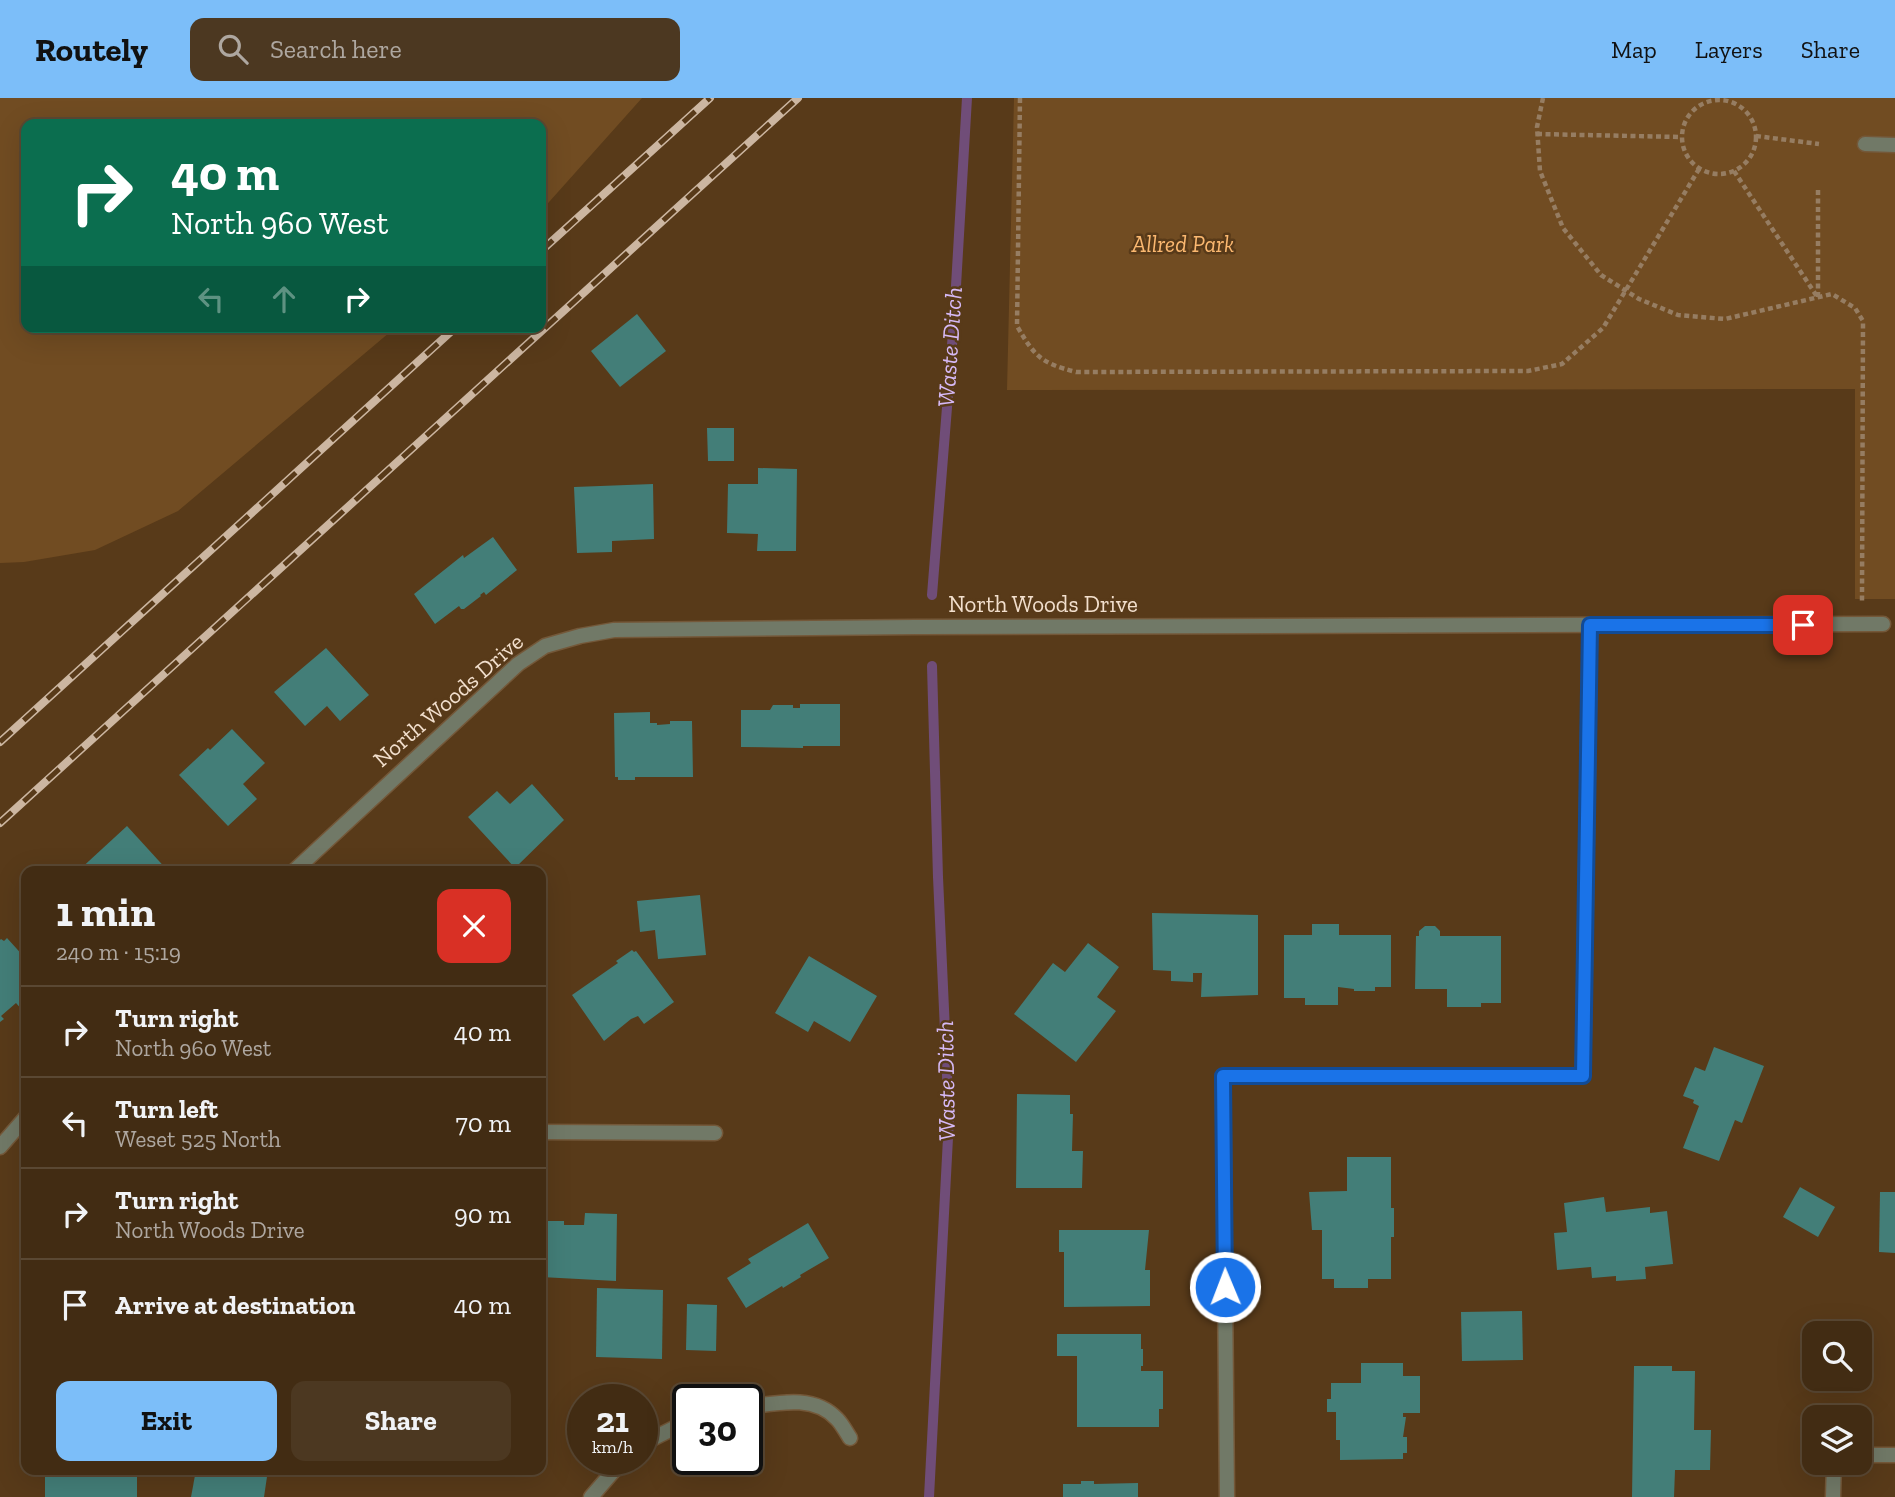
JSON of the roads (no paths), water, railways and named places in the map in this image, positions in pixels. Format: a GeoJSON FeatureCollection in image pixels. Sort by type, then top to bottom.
{"type":"FeatureCollection","features":[{"type":"Feature","properties":{"kind":"street"},"geometry":{"type":"LineString","coordinates":[[1866,144],[1895,145]]}},
{"type":"Feature","properties":{"kind":"street","name":"North Woods Drive"},"geometry":{"type":"LineString","coordinates":[[299,866],[518,664],[545,646],[580,636],[614,631],[674,629],[1883,624]]}},
{"type":"Feature","properties":{"kind":"street"},"geometry":{"type":"LineString","coordinates":[[1227,1497],[1223,1076],[1583,1076],[1590,625]]}},
{"type":"Feature","properties":{"kind":"street"},"geometry":{"type":"LineString","coordinates":[[0,1147],[21,1123]]}},
{"type":"Feature","properties":{"kind":"street"},"geometry":{"type":"LineString","coordinates":[[546,1132],[715,1133]]}},
{"type":"Feature","properties":{"kind":"street"},"geometry":{"type":"LineString","coordinates":[[763,1405],[780,1402],[813,1404],[837,1418],[850,1438]]}},
{"type":"Feature","properties":{"kind":"street"},"geometry":{"type":"LineString","coordinates":[[1872,1455],[1895,1455]]}},
{"type":"Feature","properties":{"kind":"street"},"geometry":{"type":"LineString","coordinates":[[591,1497],[610,1475]]}},
{"type":"Feature","properties":{"kind":"street"},"geometry":{"type":"LineString","coordinates":[[1833,1497],[1834,1475]]}},
{"type":"Feature","properties":{"kind":"waterway","name":"Waste Ditch"},"geometry":{"type":"LineString","coordinates":[[932,595],[954,320],[967,98]]}},
{"type":"Feature","properties":{"kind":"waterway","name":"Waste Ditch"},"geometry":{"type":"LineString","coordinates":[[929,1497],[949,1119],[932,666]]}},
{"type":"Feature","properties":{"kind":"railway"},"geometry":{"type":"LineString","coordinates":[[546,246],[710,98]]}},
{"type":"Feature","properties":{"kind":"railway"},"geometry":{"type":"LineString","coordinates":[[546,327],[798,98]]}},
{"type":"Feature","properties":{"kind":"railway"},"geometry":{"type":"LineString","coordinates":[[0,742],[449,333]]}},
{"type":"Feature","properties":{"kind":"railway"},"geometry":{"type":"LineString","coordinates":[[0,823],[539,333]]}},
{"type":"Feature","properties":{"kind":"park label","name":"Allred Park"},"geometry":{"type":"Point","coordinates":[1183,244]}}]}
